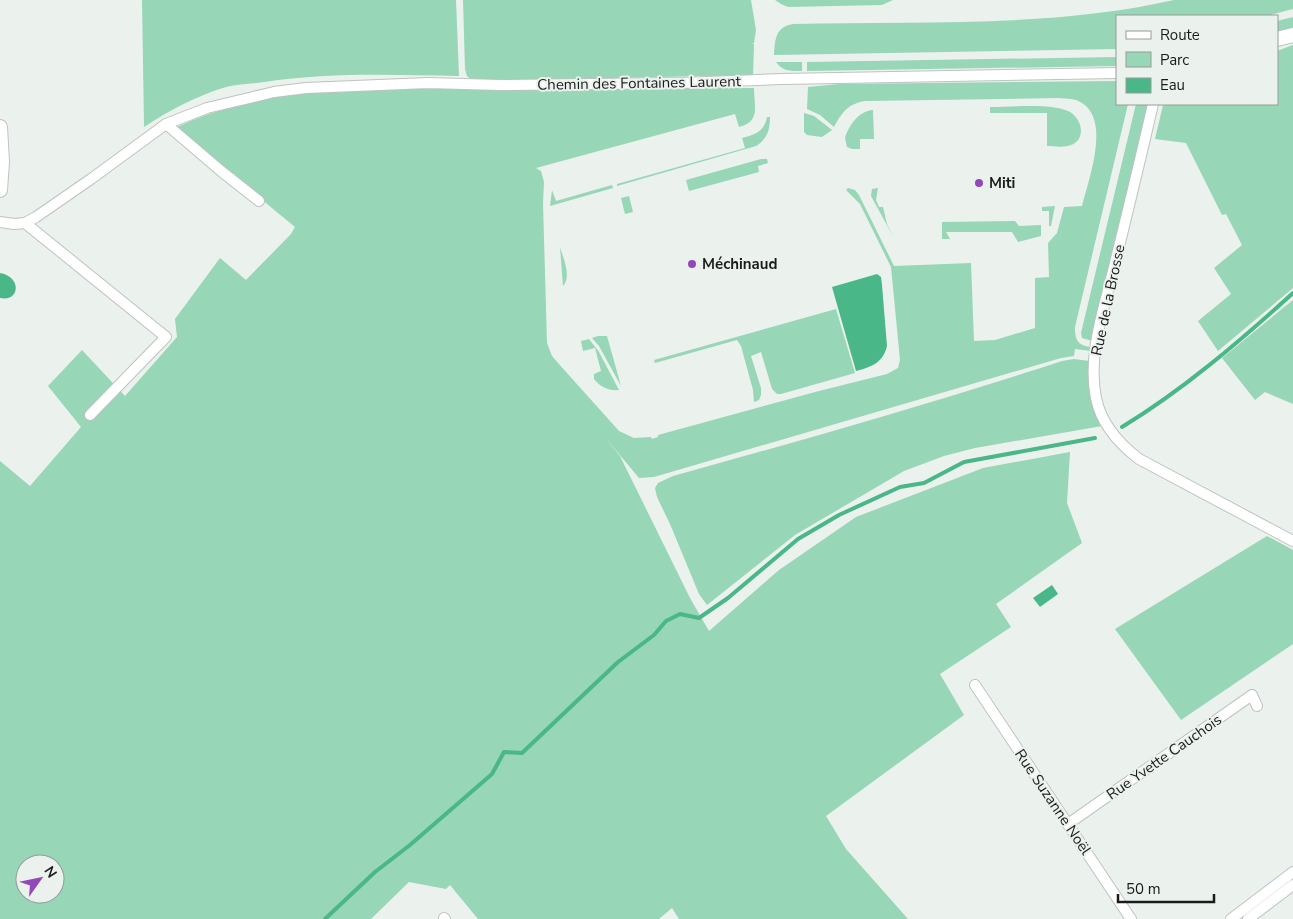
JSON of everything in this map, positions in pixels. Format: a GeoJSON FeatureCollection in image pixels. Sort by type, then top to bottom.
{"type":"FeatureCollection","features":[{"type":"Feature","properties":{"kind":"street"},"geometry":{"type":"LineString","coordinates":[[1278,39],[1293,35]]}},
{"type":"Feature","properties":{"kind":"street","name":"Chemin des Fontaines Laurent"},"geometry":{"type":"LineString","coordinates":[[24,223],[91,179],[166,124],[230,101],[274,92],[306,88],[428,83],[500,85],[681,83],[782,79],[1116,73]]}},
{"type":"Feature","properties":{"kind":"street","name":"Rue de la Brosse"},"geometry":{"type":"LineString","coordinates":[[1153,105],[1100,328],[1093,377],[1100,411],[1112,434],[1139,459],[1293,541]]}},
{"type":"Feature","properties":{"kind":"street"},"geometry":{"type":"LineString","coordinates":[[166,124],[221,171],[260,201]]}},
{"type":"Feature","properties":{"kind":"street"},"geometry":{"type":"LineString","coordinates":[[0,127],[2,162],[0,190]]}},
{"type":"Feature","properties":{"kind":"street"},"geometry":{"type":"LineString","coordinates":[[0,222],[24,223],[166,337],[90,415]]}},
{"type":"Feature","properties":{"kind":"street","name":"Rue Suzanne Noël"},"geometry":{"type":"LineString","coordinates":[[975,685],[1131,919]]}},
{"type":"Feature","properties":{"kind":"street","name":"Rue Yvette Cauchois"},"geometry":{"type":"LineString","coordinates":[[1068,824],[1252,695],[1257,706]]}},
{"type":"Feature","properties":{"kind":"street"},"geometry":{"type":"LineString","coordinates":[[1231,919],[1293,872]]}},
{"type":"Feature","properties":{"kind":"street"},"geometry":{"type":"LineString","coordinates":[[1248,919],[1293,885]]}},
{"type":"Feature","properties":{"kind":"green space"},"geometry":{"type":"Polygon","coordinates":[[[142,0],[456,0],[459,76],[337,75],[235,85],[194,99],[173,109],[144,127],[142,0]]]}},
{"type":"Feature","properties":{"kind":"green space"},"geometry":{"type":"Polygon","coordinates":[[[463,0],[751,0],[756,30],[754,43],[752,43],[754,44],[753,76],[718,76],[709,79],[703,76],[502,81],[472,80],[467,76],[465,69],[463,0]]]}},
{"type":"Feature","properties":{"kind":"green space"},"geometry":{"type":"Polygon","coordinates":[[[775,0],[893,0],[882,5],[788,7],[775,0]]]}},
{"type":"Feature","properties":{"kind":"green space"},"geometry":{"type":"Polygon","coordinates":[[[1174,0],[1293,0],[1293,9],[1270,15],[1116,15],[1116,49],[774,55],[779,31],[793,24],[1032,19],[1127,9],[1174,0]]]}},
{"type":"Feature","properties":{"kind":"green space"},"geometry":{"type":"Polygon","coordinates":[[[1293,17],[1293,28],[1278,32],[1278,21],[1293,17]]]}},
{"type":"Feature","properties":{"kind":"green space"},"geometry":{"type":"Polygon","coordinates":[[[1293,45],[1293,288],[1218,351],[1198,321],[1231,294],[1214,268],[1242,245],[1226,214],[1222,215],[1186,143],[1155,139],[1163,105],[1278,105],[1278,51],[1293,45]]]}},
{"type":"Feature","properties":{"kind":"green space"},"geometry":{"type":"Polygon","coordinates":[[[1116,57],[1116,66],[807,71],[807,62],[1116,57]]]}},
{"type":"Feature","properties":{"kind":"green space"},"geometry":{"type":"Polygon","coordinates":[[[776,62],[802,62],[802,71],[785,69],[776,62]]]}},
{"type":"Feature","properties":{"kind":"green space"},"geometry":{"type":"Polygon","coordinates":[[[1116,81],[1116,105],[1128,105],[1075,327],[1078,341],[1082,345],[1090,347],[1091,351],[1075,349],[1074,356],[1061,358],[654,477],[639,478],[604,436],[620,456],[690,598],[709,631],[779,570],[856,517],[983,468],[1070,452],[1067,503],[1082,543],[996,604],[1011,627],[940,674],[964,715],[826,816],[846,849],[908,919],[679,919],[672,908],[659,919],[478,919],[450,885],[446,889],[409,882],[371,919],[0,919],[0,461],[30,486],[81,427],[48,386],[82,350],[125,396],[177,337],[175,319],[220,258],[246,280],[291,234],[295,227],[176,129],[177,127],[213,113],[250,102],[287,95],[325,91],[479,86],[501,88],[754,88],[755,112],[751,121],[739,127],[735,114],[536,168],[541,171],[544,182],[547,343],[552,356],[619,431],[634,438],[651,437],[652,439],[658,437],[658,435],[887,374],[898,368],[900,360],[891,267],[860,204],[846,190],[848,188],[855,190],[859,195],[894,266],[971,263],[974,341],[995,340],[1035,328],[1035,278],[1049,277],[1048,243],[1057,233],[1064,207],[1082,206],[1089,182],[1095,152],[1095,123],[1091,112],[1082,103],[1071,99],[1059,98],[865,101],[854,104],[846,110],[834,127],[820,115],[807,109],[808,87],[839,84],[1116,81]]]}},
{"type":"Feature","properties":{"kind":"green space"},"geometry":{"type":"Polygon","coordinates":[[[1136,105],[1148,105],[1092,341],[1082,338],[1081,333],[1136,105]]]}},
{"type":"Feature","properties":{"kind":"green space"},"geometry":{"type":"Polygon","coordinates":[[[1041,106],[1068,111],[1077,118],[1081,133],[1076,142],[1071,145],[1062,147],[1047,146],[1047,113],[990,113],[990,107],[1041,106]]]}},
{"type":"Feature","properties":{"kind":"green space"},"geometry":{"type":"Polygon","coordinates":[[[873,110],[874,139],[860,139],[860,149],[847,147],[845,138],[849,128],[863,113],[873,110]]]}},
{"type":"Feature","properties":{"kind":"green space"},"geometry":{"type":"Polygon","coordinates":[[[804,113],[814,116],[832,130],[822,137],[807,135],[804,132],[804,113]]]}},
{"type":"Feature","properties":{"kind":"green space"},"geometry":{"type":"Polygon","coordinates":[[[767,117],[770,117],[767,134],[756,146],[617,186],[617,184],[745,148],[742,138],[759,132],[764,126],[767,117]]]}},
{"type":"Feature","properties":{"kind":"green space"},"geometry":{"type":"Polygon","coordinates":[[[761,159],[767,159],[768,163],[758,166],[759,172],[689,191],[686,180],[761,159]]]}},
{"type":"Feature","properties":{"kind":"green space"},"geometry":{"type":"Polygon","coordinates":[[[612,185],[613,188],[550,206],[552,190],[556,201],[612,185]]]}},
{"type":"Feature","properties":{"kind":"green space"},"geometry":{"type":"Polygon","coordinates":[[[878,188],[876,200],[879,207],[883,207],[887,224],[894,238],[871,196],[872,189],[878,188]]]}},
{"type":"Feature","properties":{"kind":"green space"},"geometry":{"type":"Polygon","coordinates":[[[629,196],[633,212],[625,214],[621,198],[629,196]]]}},
{"type":"Feature","properties":{"kind":"green space"},"geometry":{"type":"Polygon","coordinates":[[[1055,206],[1051,226],[1049,226],[1049,211],[1042,211],[1042,207],[1055,206]]]}},
{"type":"Feature","properties":{"kind":"green space"},"geometry":{"type":"Polygon","coordinates":[[[1015,221],[1019,226],[1041,225],[1041,236],[1018,242],[1012,232],[946,232],[950,239],[942,239],[942,222],[1015,221]]]}},
{"type":"Feature","properties":{"kind":"green space"},"geometry":{"type":"Polygon","coordinates":[[[560,247],[567,272],[566,282],[563,286],[560,247]]]}},
{"type":"Feature","properties":{"kind":"green space"},"geometry":{"type":"Polygon","coordinates":[[[1293,300],[1293,404],[1265,392],[1255,400],[1222,358],[1293,300]]]}},
{"type":"Feature","properties":{"kind":"green space"},"geometry":{"type":"Polygon","coordinates":[[[836,309],[855,373],[777,394],[772,389],[761,352],[751,356],[761,388],[759,400],[754,402],[753,390],[741,346],[737,340],[655,363],[654,360],[836,309]]]}},
{"type":"Feature","properties":{"kind":"green space"},"geometry":{"type":"Polygon","coordinates":[[[607,336],[621,386],[599,346],[592,338],[607,336]]]}},
{"type":"Feature","properties":{"kind":"green space"},"geometry":{"type":"Polygon","coordinates":[[[589,339],[599,352],[619,390],[605,388],[594,379],[594,374],[601,371],[595,348],[583,351],[581,341],[589,339]]]}},
{"type":"Feature","properties":{"kind":"green space"},"geometry":{"type":"Polygon","coordinates":[[[1074,359],[1090,361],[1092,394],[1102,426],[975,448],[944,456],[904,471],[795,535],[707,605],[699,594],[657,497],[655,488],[658,483],[673,476],[868,421],[1062,361],[1074,359]]]}},
{"type":"Feature","properties":{"kind":"green space"},"geometry":{"type":"Polygon","coordinates":[[[1267,536],[1293,550],[1293,644],[1181,720],[1115,629],[1267,536]]]}},
{"type":"Feature","properties":{"kind":"water"},"geometry":{"type":"Polygon","coordinates":[[[0,273],[7,275],[15,283],[15,293],[7,298],[0,298],[0,273]]]}},
{"type":"Feature","properties":{"kind":"water"},"geometry":{"type":"Polygon","coordinates":[[[877,274],[881,277],[887,346],[883,357],[876,363],[856,371],[832,287],[877,274]]]}},
{"type":"Feature","properties":{"kind":"water"},"geometry":{"type":"Polygon","coordinates":[[[1052,585],[1058,594],[1040,607],[1033,598],[1052,585]]]}},
{"type":"Feature","properties":{"kind":"waterway"},"geometry":{"type":"LineString","coordinates":[[1122,427],[1189,381],[1293,293]]}},
{"type":"Feature","properties":{"kind":"waterway"},"geometry":{"type":"LineString","coordinates":[[325,919],[375,872],[410,845],[492,774],[504,752],[522,753],[618,662],[654,635],[666,621],[680,614],[699,618],[728,598],[798,539],[839,515],[900,487],[924,483],[964,462],[1095,438]]}},
{"type":"Feature","properties":{"kind":"place","name":"Miti"},"geometry":{"type":"Point","coordinates":[979,183]}},
{"type":"Feature","properties":{"kind":"place","name":"Méchinaud"},"geometry":{"type":"Point","coordinates":[692,264]}}]}
